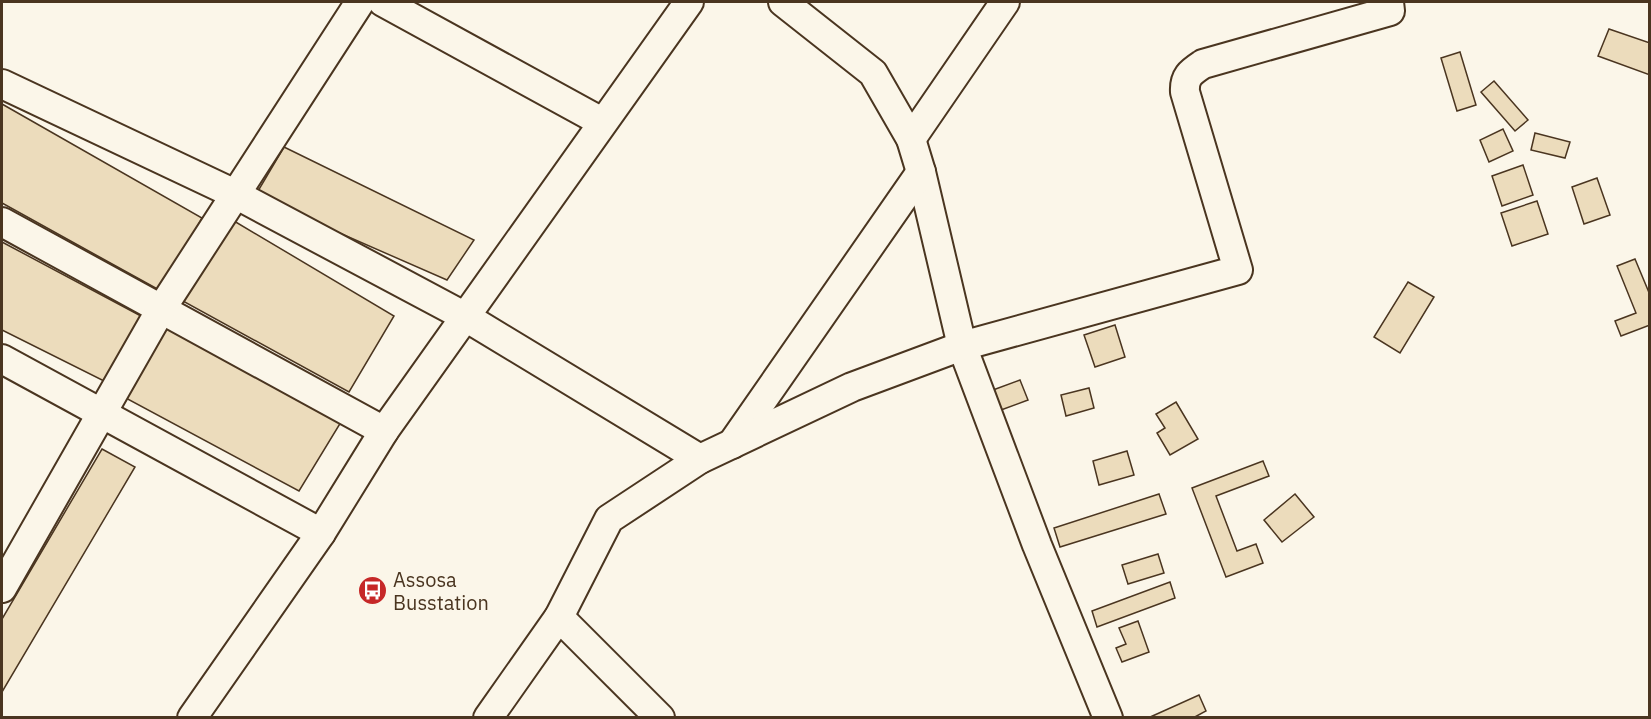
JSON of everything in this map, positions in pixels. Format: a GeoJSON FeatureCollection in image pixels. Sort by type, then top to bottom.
{"type":"FeatureCollection","features":[{"type":"Feature","properties":{"kind":"street"},"geometry":{"type":"LineString","coordinates":[[2,588],[160,311],[360,2]]}},
{"type":"Feature","properties":{"kind":"street"},"geometry":{"type":"LineString","coordinates":[[383,2],[602,122]]}},
{"type":"Feature","properties":{"kind":"street"},"geometry":{"type":"LineString","coordinates":[[192,717],[321,533],[384,431],[689,2]]}},
{"type":"Feature","properties":{"kind":"street"},"geometry":{"type":"LineString","coordinates":[[783,2],[873,74],[911,139],[921,172],[962,346],[1037,545],[1108,717]]}},
{"type":"Feature","properties":{"kind":"street"},"geometry":{"type":"LineString","coordinates":[[911,139],[1005,2]]}},
{"type":"Feature","properties":{"kind":"street"},"geometry":{"type":"LineString","coordinates":[[488,717],[559,617],[609,519],[700,459],[852,387],[962,346],[1238,270],[1184,82],[1190,72],[1203,64],[1390,10],[1389,2]]}},
{"type":"Feature","properties":{"kind":"street"},"geometry":{"type":"LineString","coordinates":[[2,84],[237,195],[464,316],[700,459]]}},
{"type":"Feature","properties":{"kind":"street"},"geometry":{"type":"LineString","coordinates":[[731,444],[921,172]]}},
{"type":"Feature","properties":{"kind":"street"},"geometry":{"type":"LineString","coordinates":[[2,222],[160,311],[384,431]]}},
{"type":"Feature","properties":{"kind":"street"},"geometry":{"type":"LineString","coordinates":[[2,359],[321,533]]}},
{"type":"Feature","properties":{"kind":"street"},"geometry":{"type":"LineString","coordinates":[[559,617],[660,717]]}},
{"type":"Feature","properties":{"kind":"building"},"geometry":{"type":"Polygon","coordinates":[[[1609,29],[1650,43],[1650,75],[1598,56],[1609,29]]]}},
{"type":"Feature","properties":{"kind":"building"},"geometry":{"type":"Polygon","coordinates":[[[1460,52],[1476,105],[1457,111],[1441,58],[1460,52]]]}},
{"type":"Feature","properties":{"kind":"building"},"geometry":{"type":"Polygon","coordinates":[[[1494,81],[1528,120],[1515,131],[1481,92],[1494,81]]]}},
{"type":"Feature","properties":{"kind":"building"},"geometry":{"type":"Polygon","coordinates":[[[2,104],[202,218],[161,291],[2,203],[2,104]]]}},
{"type":"Feature","properties":{"kind":"building"},"geometry":{"type":"Polygon","coordinates":[[[1503,129],[1513,151],[1489,162],[1480,140],[1503,129]]]}},
{"type":"Feature","properties":{"kind":"building"},"geometry":{"type":"Polygon","coordinates":[[[1535,133],[1570,142],[1565,158],[1531,150],[1535,133]]]}},
{"type":"Feature","properties":{"kind":"building"},"geometry":{"type":"Polygon","coordinates":[[[284,147],[474,240],[447,280],[255,196],[284,147]]]}},
{"type":"Feature","properties":{"kind":"building"},"geometry":{"type":"Polygon","coordinates":[[[1523,165],[1533,195],[1502,206],[1492,176],[1523,165]]]}},
{"type":"Feature","properties":{"kind":"building"},"geometry":{"type":"Polygon","coordinates":[[[1597,178],[1610,215],[1584,224],[1572,187],[1597,178]]]}},
{"type":"Feature","properties":{"kind":"building"},"geometry":{"type":"Polygon","coordinates":[[[1537,201],[1548,234],[1512,246],[1501,213],[1537,201]]]}},
{"type":"Feature","properties":{"kind":"building"},"geometry":{"type":"Polygon","coordinates":[[[229,218],[394,316],[349,392],[181,300],[229,218]]]}},
{"type":"Feature","properties":{"kind":"building"},"geometry":{"type":"Polygon","coordinates":[[[2,242],[141,316],[104,381],[2,330],[2,242]]]}},
{"type":"Feature","properties":{"kind":"building"},"geometry":{"type":"Polygon","coordinates":[[[1635,259],[1650,295],[1650,325],[1621,336],[1615,321],[1636,313],[1617,266],[1635,259]]]}},
{"type":"Feature","properties":{"kind":"building"},"geometry":{"type":"Polygon","coordinates":[[[1408,282],[1434,297],[1400,353],[1374,337],[1408,282]]]}},
{"type":"Feature","properties":{"kind":"building"},"geometry":{"type":"Polygon","coordinates":[[[1115,325],[1125,357],[1095,367],[1084,335],[1115,325]]]}},
{"type":"Feature","properties":{"kind":"building"},"geometry":{"type":"Polygon","coordinates":[[[166,328],[341,422],[299,491],[122,396],[166,328]]]}},
{"type":"Feature","properties":{"kind":"building"},"geometry":{"type":"Polygon","coordinates":[[[1020,380],[1028,400],[1001,410],[993,390],[1020,380]]]}},
{"type":"Feature","properties":{"kind":"building"},"geometry":{"type":"Polygon","coordinates":[[[1089,388],[1094,408],[1066,416],[1061,395],[1089,388]]]}},
{"type":"Feature","properties":{"kind":"building"},"geometry":{"type":"Polygon","coordinates":[[[1176,402],[1198,439],[1170,455],[1157,433],[1165,428],[1156,414],[1176,402]]]}},
{"type":"Feature","properties":{"kind":"building"},"geometry":{"type":"Polygon","coordinates":[[[102,449],[135,467],[2,692],[2,619],[102,449]]]}},
{"type":"Feature","properties":{"kind":"building"},"geometry":{"type":"Polygon","coordinates":[[[1127,451],[1134,475],[1099,485],[1093,461],[1127,451]]]}},
{"type":"Feature","properties":{"kind":"building"},"geometry":{"type":"Polygon","coordinates":[[[1263,461],[1269,476],[1216,496],[1237,551],[1256,544],[1263,563],[1226,577],[1192,488],[1263,461]]]}},
{"type":"Feature","properties":{"kind":"building"},"geometry":{"type":"Polygon","coordinates":[[[1159,494],[1166,514],[1060,547],[1054,528],[1159,494]]]}},
{"type":"Feature","properties":{"kind":"building"},"geometry":{"type":"Polygon","coordinates":[[[1295,494],[1314,517],[1282,542],[1264,520],[1295,494]]]}},
{"type":"Feature","properties":{"kind":"building"},"geometry":{"type":"Polygon","coordinates":[[[1158,554],[1164,573],[1128,584],[1122,565],[1158,554]]]}},
{"type":"Feature","properties":{"kind":"building"},"geometry":{"type":"Polygon","coordinates":[[[1170,582],[1175,598],[1097,627],[1092,611],[1170,582]]]}},
{"type":"Feature","properties":{"kind":"building"},"geometry":{"type":"Polygon","coordinates":[[[1138,621],[1149,652],[1122,662],[1116,648],[1126,644],[1119,628],[1138,621]]]}},
{"type":"Feature","properties":{"kind":"building"},"geometry":{"type":"Polygon","coordinates":[[[1199,695],[1206,711],[1193,718],[1148,718],[1199,695]]]}},
{"type":"Feature","properties":{"kind":"place","name":"Assosa Busstation"},"geometry":{"type":"Point","coordinates":[372,591]}}]}
